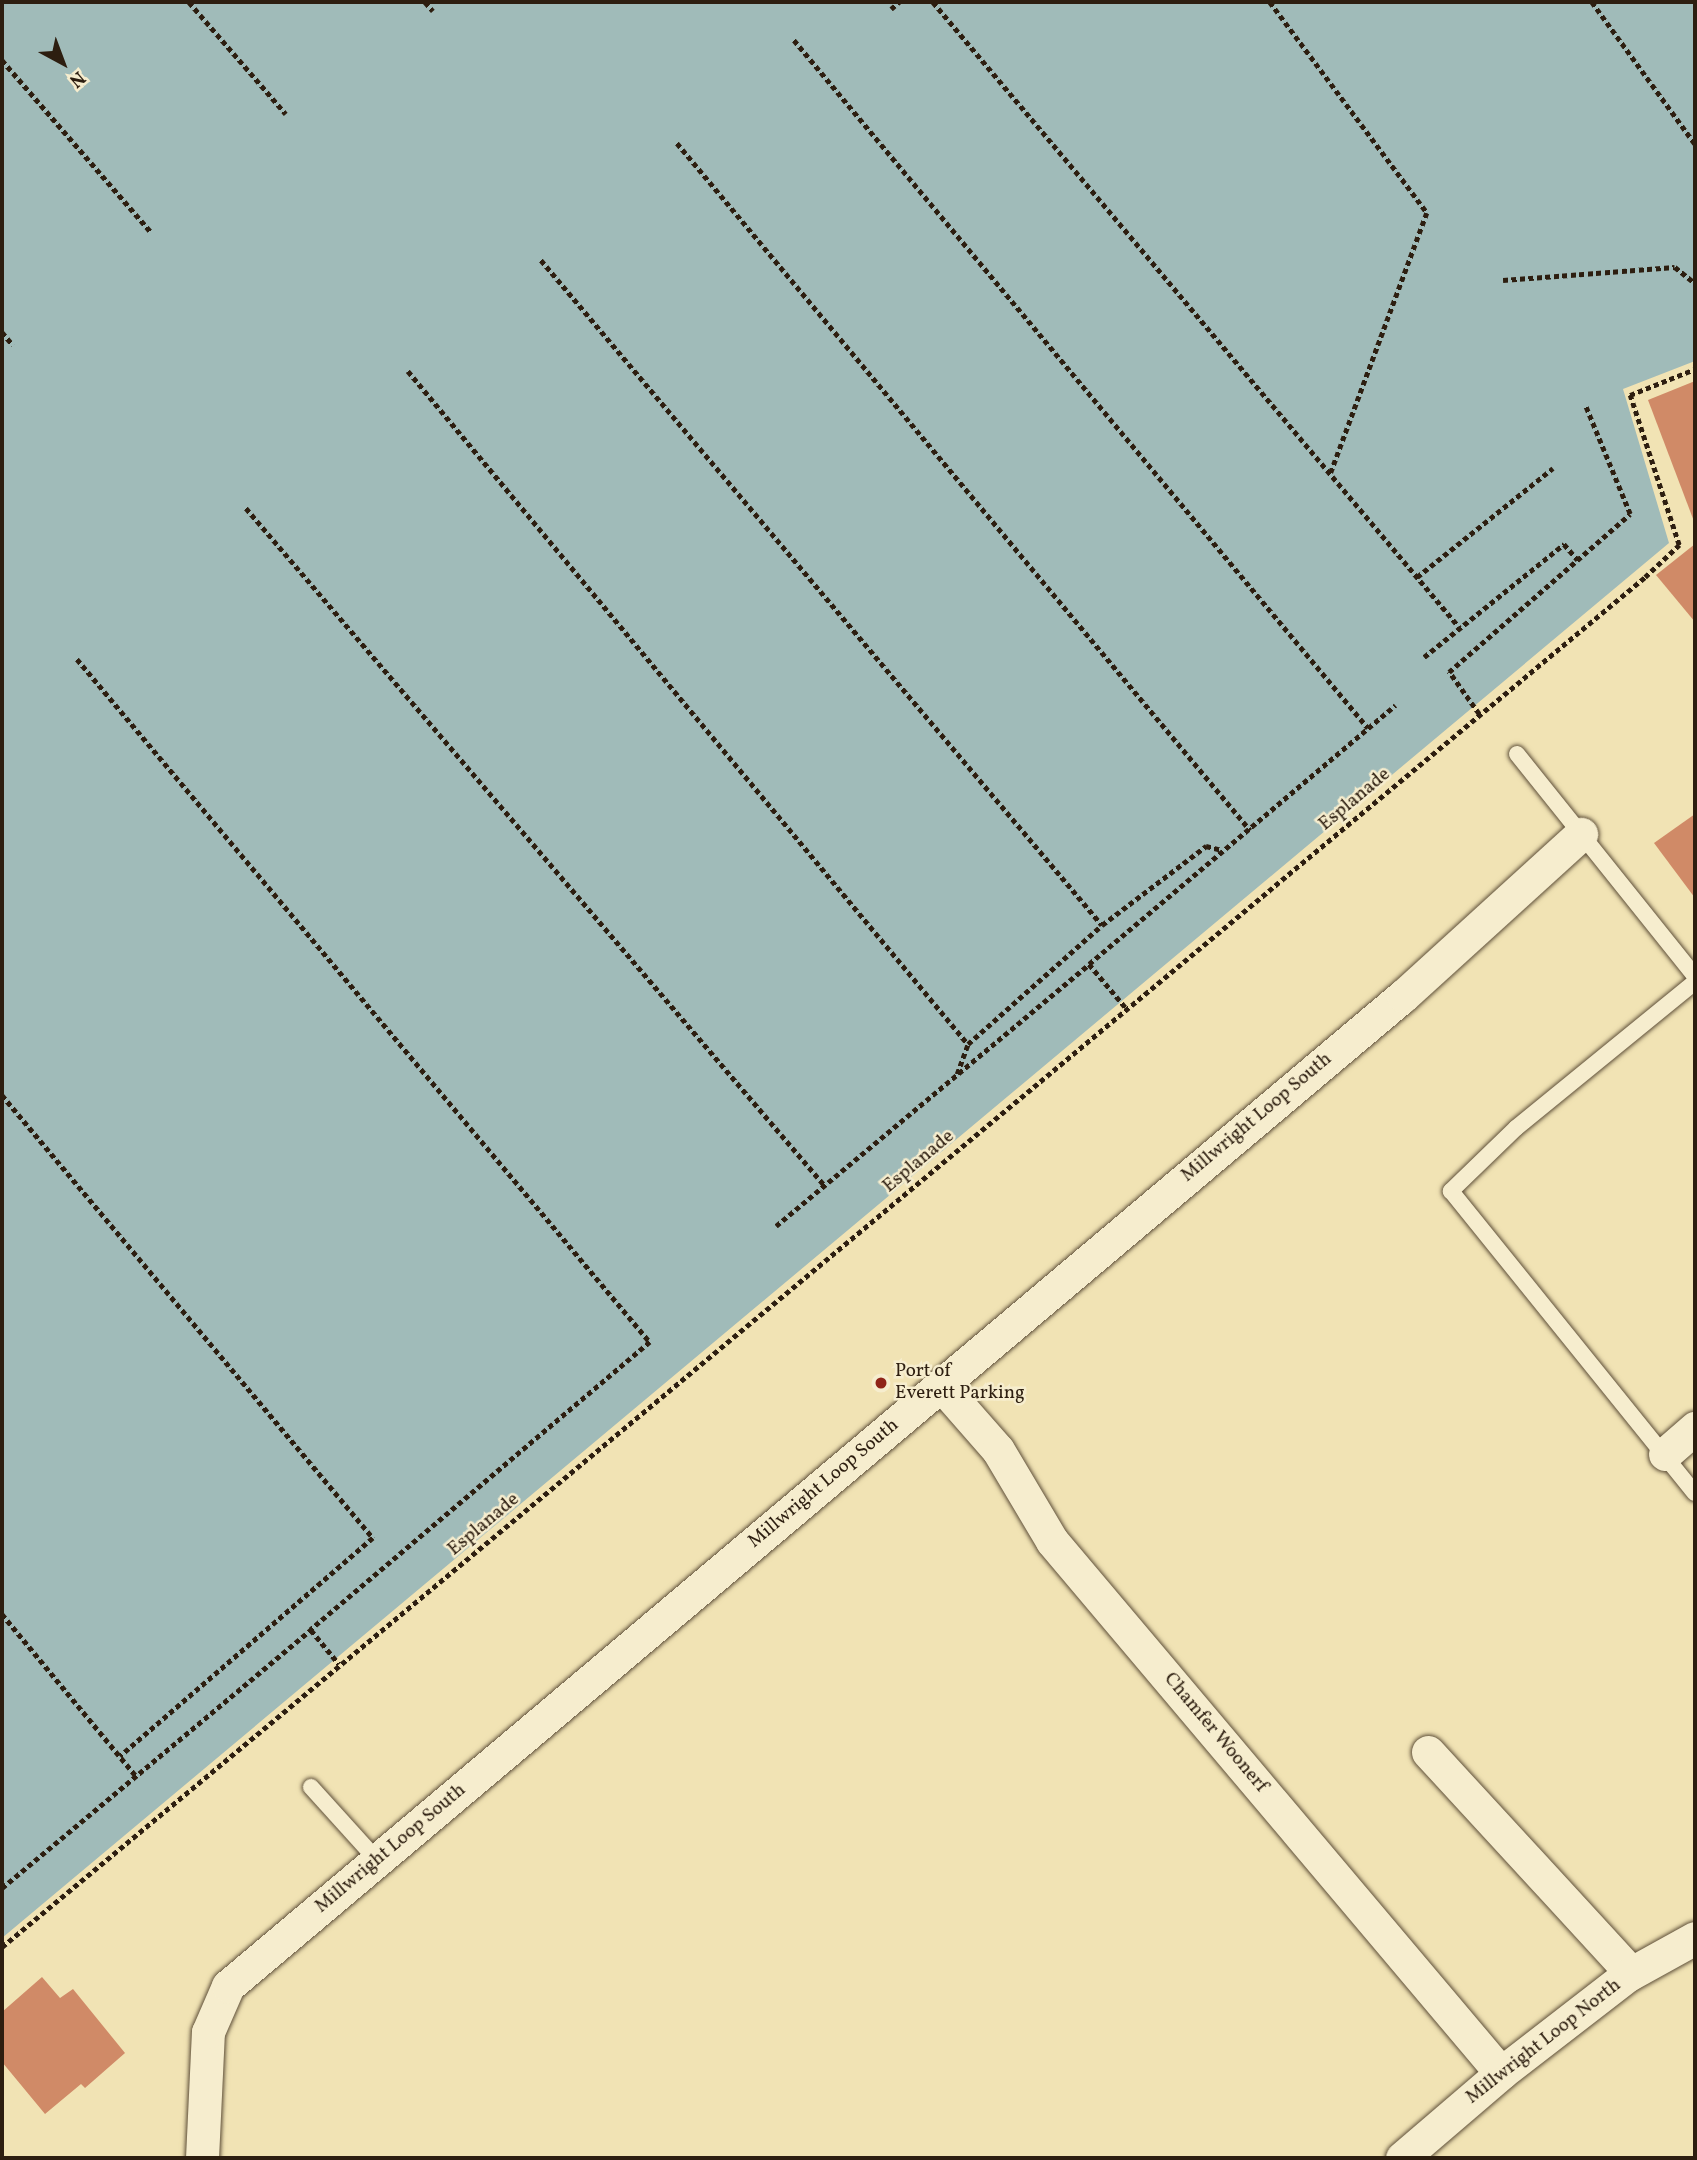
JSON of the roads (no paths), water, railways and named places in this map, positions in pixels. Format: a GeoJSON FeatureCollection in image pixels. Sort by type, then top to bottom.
{"type":"FeatureCollection","features":[{"type":"Feature","properties":{"kind":"street","name":"Millwright Loop South"},"geometry":{"type":"LineString","coordinates":[[202,2158],[208,2032],[228,1986],[1403,996],[1581,834]]}},
{"type":"Feature","properties":{"kind":"street","name":"Chamfer Woonerf"},"geometry":{"type":"LineString","coordinates":[[941,1385],[998,1450],[1052,1541],[1501,2073]]}},
{"type":"Feature","properties":{"kind":"street"},"geometry":{"type":"LineString","coordinates":[[1665,1454],[1695,1428]]}},
{"type":"Feature","properties":{"kind":"street"},"geometry":{"type":"LineString","coordinates":[[1428,1752],[1631,1973]]}},
{"type":"Feature","properties":{"kind":"street","name":"Millwright Loop North"},"geometry":{"type":"LineString","coordinates":[[1402,2158],[1501,2073],[1631,1973],[1695,1938]]}},
{"type":"Feature","properties":{"kind":"lane"},"geometry":{"type":"LineString","coordinates":[[1517,754],[1695,976]]}},
{"type":"Feature","properties":{"kind":"lane"},"geometry":{"type":"LineString","coordinates":[[1695,982],[1516,1128],[1451,1191],[1695,1493]]}},
{"type":"Feature","properties":{"kind":"lane"},"geometry":{"type":"LineString","coordinates":[[312,1787],[377,1860]]}},
{"type":"Feature","properties":{"kind":"water"},"geometry":{"type":"Polygon","coordinates":[[[2,2],[1695,2],[1695,361],[1623,389],[1669,543],[2,1938],[2,2]]]}},
{"type":"Feature","properties":{"kind":"place","name":"Port of Everett Parking"},"geometry":{"type":"Point","coordinates":[881,1383]}}]}
